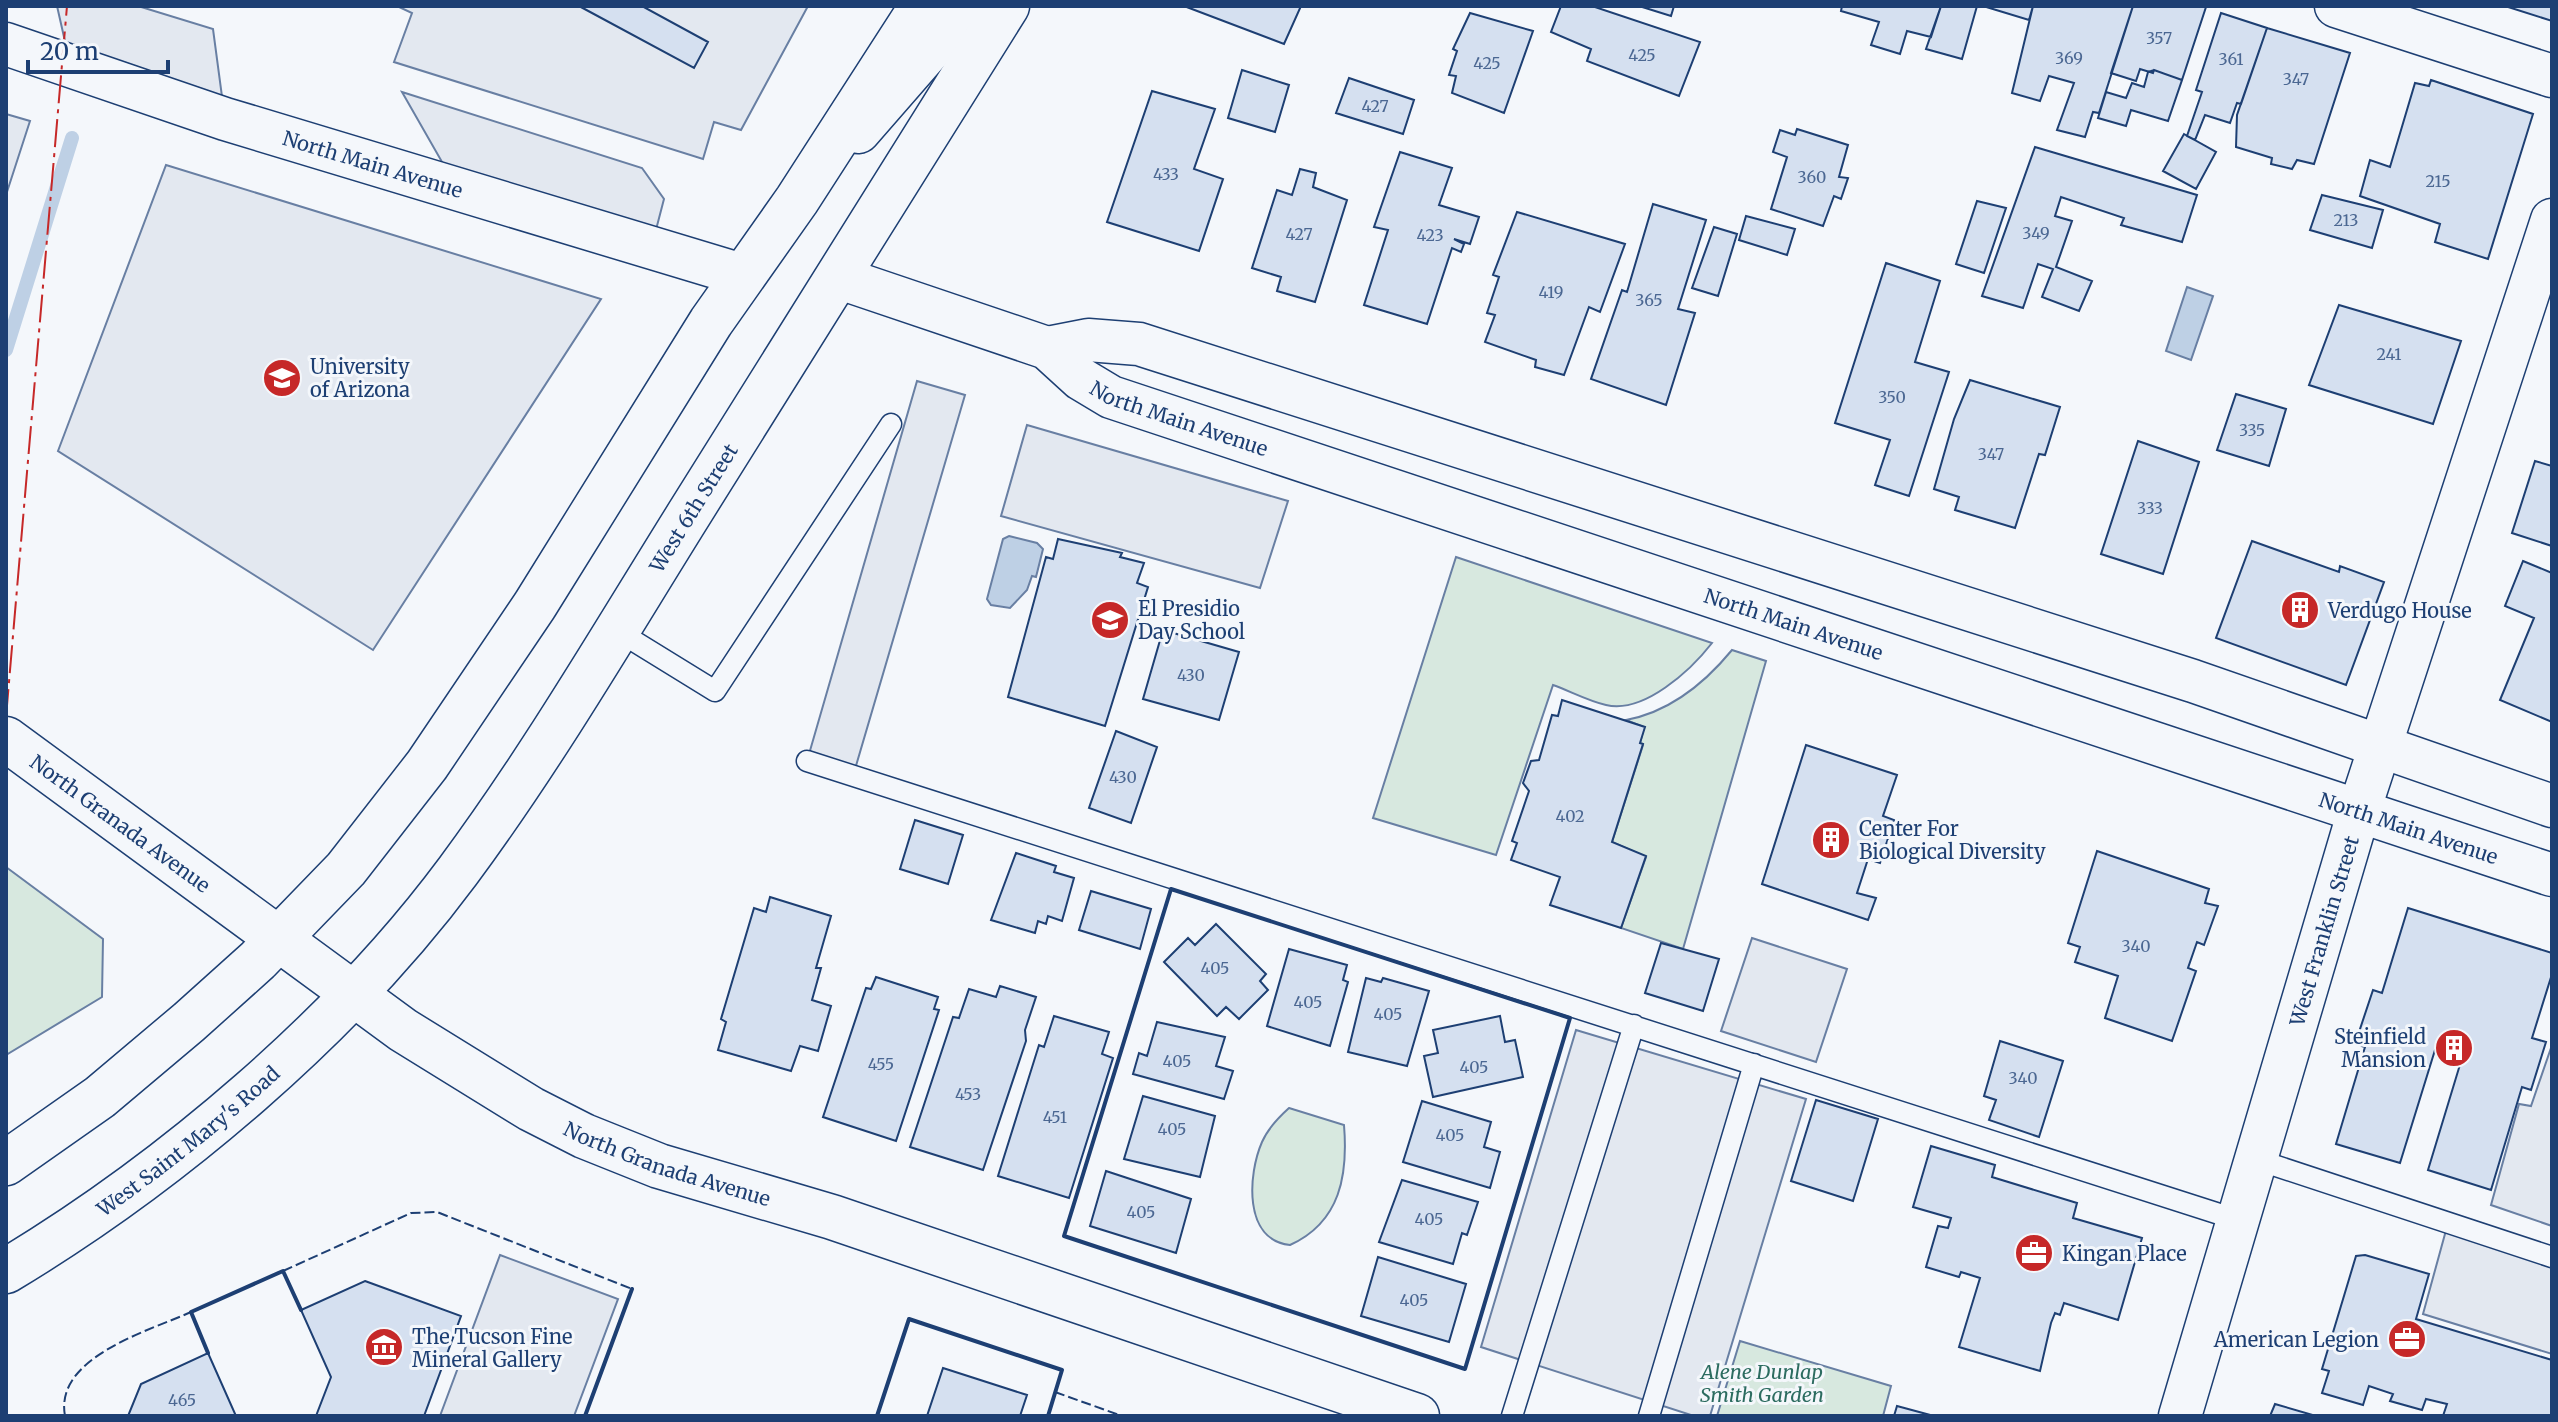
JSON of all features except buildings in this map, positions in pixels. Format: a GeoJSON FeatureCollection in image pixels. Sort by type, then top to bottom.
{"type":"FeatureCollection","features":[{"type":"Feature","properties":{"kind":"main road"},"geometry":{"type":"LineString","coordinates":[[6,1163],[100,1097],[201,1012],[346,869],[427,765],[600,505],[742,275],[797,200],[922,6]]}},
{"type":"Feature","properties":{"kind":"main road"},"geometry":{"type":"LineString","coordinates":[[797,200],[967,6]]}},
{"type":"Feature","properties":{"kind":"main road","name":"West 6th Street"},"geometry":{"type":"LineString","coordinates":[[354,993],[456,873],[616,630],[1007,6]]}},
{"type":"Feature","properties":{"kind":"main road","name":"North Granada Avenue"},"geometry":{"type":"LineString","coordinates":[[6,739],[403,1030],[531,1109],[605,1146],[659,1166],[846,1222],[1417,1416]]}},
{"type":"Feature","properties":{"kind":"main road","name":"West Saint Mary's Road"},"geometry":{"type":"LineString","coordinates":[[6,1271],[146,1176],[251,1089],[354,993]]}},
{"type":"Feature","properties":{"kind":"street"},"geometry":{"type":"LineString","coordinates":[[2336,6],[2552,76]]}},
{"type":"Feature","properties":{"kind":"street","name":"North Main Avenue"},"geometry":{"type":"LineString","coordinates":[[6,44],[225,119],[742,275]]}},
{"type":"Feature","properties":{"kind":"street","name":"West Franklin Street"},"geometry":{"type":"LineString","coordinates":[[2180,1416],[2359,811],[2552,220]]}},
{"type":"Feature","properties":{"kind":"street","name":"North Main Avenue"},"geometry":{"type":"LineString","coordinates":[[837,277],[1047,348],[1081,379],[1111,397],[2552,875]]}},
{"type":"Feature","properties":{"kind":"street","name":"North Main Avenue"},"geometry":{"type":"LineString","coordinates":[[1047,348],[1088,340],[1139,344],[2193,681],[2552,806]]}},
{"type":"Feature","properties":{"kind":"lane"},"geometry":{"type":"LineString","coordinates":[[616,630],[715,691],[891,424]]}},
{"type":"Feature","properties":{"kind":"lane"},"geometry":{"type":"LineString","coordinates":[[807,761],[2238,1220]]}},
{"type":"Feature","properties":{"kind":"lane"},"geometry":{"type":"LineString","coordinates":[[1512,1416],[1634,1025]]}},
{"type":"Feature","properties":{"kind":"lane"},"geometry":{"type":"LineString","coordinates":[[1649,1416],[1754,1064]]}},
{"type":"Feature","properties":{"kind":"lane"},"geometry":{"type":"LineString","coordinates":[[2255,1159],[2552,1257]]}},
{"type":"Feature","properties":{"kind":"green space"},"geometry":{"type":"Polygon","coordinates":[[[1456,557],[1712,643],[1679,677],[1636,703],[1606,705],[1553,685],[1496,855],[1373,818],[1456,557]]]}},
{"type":"Feature","properties":{"kind":"green space"},"geometry":{"type":"Polygon","coordinates":[[[1732,650],[1766,661],[1683,949],[1621,928],[1646,857],[1612,842],[1643,745],[1640,743],[1644,727],[1626,720],[1657,710],[1685,695],[1732,650]]]}},
{"type":"Feature","properties":{"kind":"green space"},"geometry":{"type":"Polygon","coordinates":[[[6,867],[103,939],[102,997],[6,1055],[6,867]]]}},
{"type":"Feature","properties":{"kind":"green space"},"geometry":{"type":"Polygon","coordinates":[[[1289,1108],[1344,1125],[1345,1143],[1342,1178],[1331,1210],[1307,1235],[1290,1245],[1275,1240],[1264,1231],[1257,1219],[1252,1187],[1262,1142],[1289,1108]]]}},
{"type":"Feature","properties":{"kind":"green space","name":"Alene Dunlap Smith Garden"},"geometry":{"type":"Polygon","coordinates":[[[1740,1341],[1891,1386],[1883,1416],[1717,1416],[1740,1341]]]}},
{"type":"Feature","properties":{"kind":"shaded area"},"geometry":{"type":"Polygon","coordinates":[[[57,6],[138,6],[213,29],[225,119],[71,68],[57,6]]]}},
{"type":"Feature","properties":{"kind":"shaded area"},"geometry":{"type":"Polygon","coordinates":[[[397,6],[808,6],[741,130],[714,122],[703,159],[394,62],[412,13],[397,6]]]}},
{"type":"Feature","properties":{"kind":"shaded area"},"geometry":{"type":"Polygon","coordinates":[[[402,92],[642,168],[664,199],[651,249],[458,190],[402,92]]]}},
{"type":"Feature","properties":{"kind":"shaded area"},"geometry":{"type":"Polygon","coordinates":[[[6,114],[30,121],[6,195],[6,114]]]}},
{"type":"Feature","properties":{"kind":"shaded area","name":"University of Arizona"},"geometry":{"type":"Polygon","coordinates":[[[166,165],[601,299],[373,650],[58,451],[166,165]]]}},
{"type":"Feature","properties":{"kind":"shaded area"},"geometry":{"type":"Polygon","coordinates":[[[917,381],[965,395],[853,776],[807,761],[917,381]]]}},
{"type":"Feature","properties":{"kind":"shaded area"},"geometry":{"type":"Polygon","coordinates":[[[1027,425],[1288,501],[1260,588],[1001,516],[1027,425]]]}},
{"type":"Feature","properties":{"kind":"shaded area"},"geometry":{"type":"Polygon","coordinates":[[[1752,938],[1847,969],[1816,1062],[1721,1031],[1752,938]]]}},
{"type":"Feature","properties":{"kind":"shaded area"},"geometry":{"type":"Polygon","coordinates":[[[1576,1030],[1806,1099],[1710,1416],[1694,1416],[1481,1347],[1576,1030]]]}},
{"type":"Feature","properties":{"kind":"shaded area"},"geometry":{"type":"Polygon","coordinates":[[[2552,1045],[2552,1226],[2491,1205],[2519,1104],[2531,1106],[2552,1045]]]}},
{"type":"Feature","properties":{"kind":"shaded area"},"geometry":{"type":"Polygon","coordinates":[[[2448,1223],[2552,1257],[2552,1354],[2423,1314],[2448,1223]]]}},
{"type":"Feature","properties":{"kind":"shaded area"},"geometry":{"type":"Polygon","coordinates":[[[500,1255],[618,1299],[574,1416],[440,1416],[500,1255]]]}},
{"type":"Feature","properties":{"kind":"water"},"geometry":{"type":"Polygon","coordinates":[[[2187,287],[2213,296],[2191,360],[2166,351],[2187,287]]]}},
{"type":"Feature","properties":{"kind":"water"},"geometry":{"type":"Polygon","coordinates":[[[1009,536],[1037,543],[1043,549],[1036,577],[1032,576],[1027,590],[1010,608],[991,605],[987,599],[1003,539],[1009,536]]]}},
{"type":"Feature","properties":{"kind":"waterway"},"geometry":{"type":"LineString","coordinates":[[6,350],[72,138]]}},
{"type":"Feature","properties":{"kind":"fence"},"geometry":{"type":"LineString","coordinates":[[283,1271],[411,1213],[437,1212],[632,1289]]}},
{"type":"Feature","properties":{"kind":"fence"},"geometry":{"type":"LineString","coordinates":[[65,1416],[66,1395],[74,1378],[89,1362],[130,1338],[191,1312]]}},
{"type":"Feature","properties":{"kind":"fence"},"geometry":{"type":"LineString","coordinates":[[1055,1392],[1122,1416]]}},
{"type":"Feature","properties":{"kind":"wall"},"geometry":{"type":"LineString","coordinates":[[1171,889],[1570,1018],[1465,1369],[1064,1236],[1171,889]]}},
{"type":"Feature","properties":{"kind":"wall"},"geometry":{"type":"LineString","coordinates":[[208,1353],[191,1312],[283,1271],[301,1310]]}},
{"type":"Feature","properties":{"kind":"wall"},"geometry":{"type":"LineString","coordinates":[[585,1416],[632,1289]]}},
{"type":"Feature","properties":{"kind":"wall"},"geometry":{"type":"LineString","coordinates":[[877,1416],[909,1319],[1062,1370],[1048,1416]]}},
{"type":"Feature","properties":{"kind":"power"},"geometry":{"type":"LineString","coordinates":[[6,717],[67,6]]}},
{"type":"Feature","properties":{"kind":"place","name":"University of Arizona"},"geometry":{"type":"Point","coordinates":[282,378]}},
{"type":"Feature","properties":{"kind":"place","name":"Verdugo House"},"geometry":{"type":"Point","coordinates":[2300,610]}},
{"type":"Feature","properties":{"kind":"place","name":"El Presidio Day School"},"geometry":{"type":"Point","coordinates":[1110,620]}},
{"type":"Feature","properties":{"kind":"place","name":"Center For Biological Diversity"},"geometry":{"type":"Point","coordinates":[1831,840]}},
{"type":"Feature","properties":{"kind":"place","name":"Steinfield Mansion"},"geometry":{"type":"Point","coordinates":[2454,1048]}},
{"type":"Feature","properties":{"kind":"place","name":"Kingan Place"},"geometry":{"type":"Point","coordinates":[2034,1253]}},
{"type":"Feature","properties":{"kind":"place","name":"American Legion"},"geometry":{"type":"Point","coordinates":[2407,1339]}},
{"type":"Feature","properties":{"kind":"place","name":"The Tucson Fine Mineral Gallery"},"geometry":{"type":"Point","coordinates":[384,1347]}}]}
